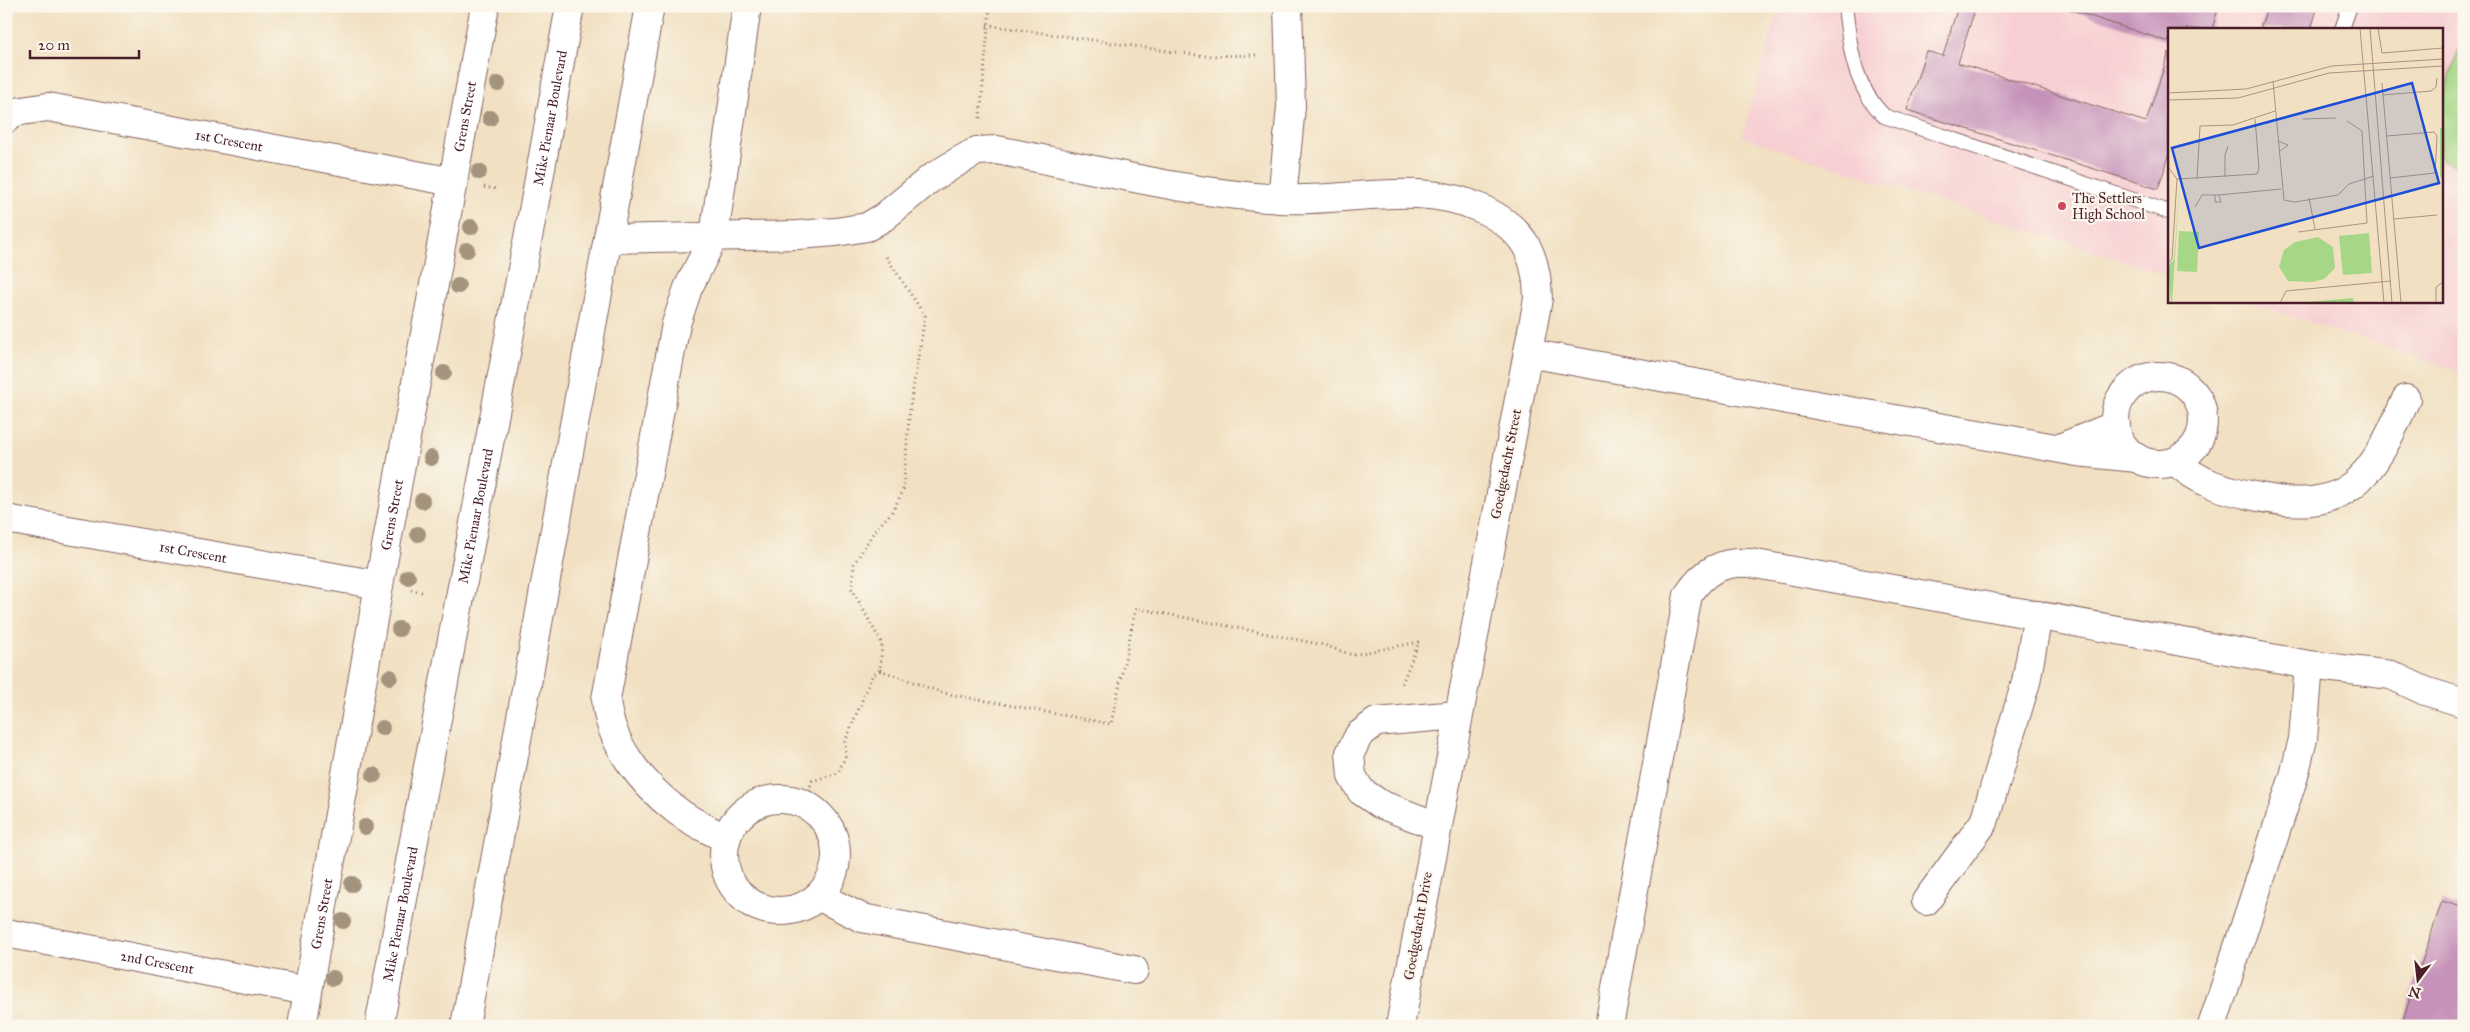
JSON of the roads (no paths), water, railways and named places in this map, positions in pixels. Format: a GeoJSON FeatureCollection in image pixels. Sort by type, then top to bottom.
{"type":"FeatureCollection","features":[{"type":"Feature","properties":{"kind":"street","name":"Grens Street"},"geometry":{"type":"LineString","coordinates":[[302,1026],[379,585],[485,6]]}},
{"type":"Feature","properties":{"kind":"street","name":"Mike Pienaar Boulevard"},"geometry":{"type":"LineString","coordinates":[[379,1026],[570,6]]}},
{"type":"Feature","properties":{"kind":"street"},"geometry":{"type":"LineString","coordinates":[[465,1026],[650,6]]}},
{"type":"Feature","properties":{"kind":"street"},"geometry":{"type":"LineString","coordinates":[[726,839],[677,811],[654,792],[632,764],[613,733],[607,717],[606,699],[676,324],[688,288],[714,236],[747,6]]}},
{"type":"Feature","properties":{"kind":"street"},"geometry":{"type":"LineString","coordinates":[[1282,199],[1291,107],[1288,6]]}},
{"type":"Feature","properties":{"kind":"street","name":"1st Crescent"},"geometry":{"type":"LineString","coordinates":[[6,119],[15,112],[48,107],[454,182]]}},
{"type":"Feature","properties":{"kind":"street","name":"Goedgedacht Street"},"geometry":{"type":"LineString","coordinates":[[714,236],[798,235],[867,227],[884,216],[930,179],[977,151],[997,150],[1164,184],[1282,199],[1432,194],[1481,208],[1506,222],[1526,244],[1535,263],[1538,299],[1437,826]]}},
{"type":"Feature","properties":{"kind":"street"},"geometry":{"type":"LineString","coordinates":[[608,239],[714,236]]}},
{"type":"Feature","properties":{"kind":"street"},"geometry":{"type":"LineString","coordinates":[[1528,353],[2077,452],[2138,458]]}},
{"type":"Feature","properties":{"kind":"street"},"geometry":{"type":"LineString","coordinates":[[2154,376],[2168,377],[2181,381],[2192,390],[2200,402],[2203,415],[2198,442],[2176,462],[2151,463],[2138,458],[2127,450],[2119,438],[2116,425],[2116,411],[2121,399],[2135,384],[2154,376]]}},
{"type":"Feature","properties":{"kind":"street"},"geometry":{"type":"LineString","coordinates":[[2176,462],[2204,482],[2225,489],[2272,500],[2299,503],[2320,501],[2345,491],[2364,474],[2381,452],[2406,399]]}},
{"type":"Feature","properties":{"kind":"street"},"geometry":{"type":"LineString","coordinates":[[2060,448],[2116,425]]}},
{"type":"Feature","properties":{"kind":"street","name":"1st Crescent"},"geometry":{"type":"LineString","coordinates":[[6,520],[379,585]]}},
{"type":"Feature","properties":{"kind":"street"},"geometry":{"type":"LineString","coordinates":[[1609,1026],[1688,595],[1697,581],[1710,570],[1722,564],[1750,563],[2309,665],[2391,676],[2425,691],[2464,703]]}},
{"type":"Feature","properties":{"kind":"street"},"geometry":{"type":"LineString","coordinates":[[1926,901],[1984,822],[2026,682],[2038,615]]}},
{"type":"Feature","properties":{"kind":"street"},"geometry":{"type":"LineString","coordinates":[[2212,1026],[2294,776],[2303,739],[2309,665]]}},
{"type":"Feature","properties":{"kind":"street"},"geometry":{"type":"LineString","coordinates":[[1437,826],[1372,799],[1361,791],[1352,776],[1350,753],[1355,740],[1364,729],[1376,722],[1387,719],[1458,715]]}},
{"type":"Feature","properties":{"kind":"street"},"geometry":{"type":"LineString","coordinates":[[778,799],[796,802],[812,809],[825,822],[833,837],[836,854],[834,872],[820,897],[798,908],[781,911],[764,908],[748,901],[736,889],[727,874],[724,857],[726,839],[734,824],[746,811],[761,803],[778,799]]}},
{"type":"Feature","properties":{"kind":"street","name":"Goedgedacht Drive"},"geometry":{"type":"LineString","coordinates":[[1400,1026],[1437,826]]}},
{"type":"Feature","properties":{"kind":"street"},"geometry":{"type":"LineString","coordinates":[[820,897],[862,918],[1134,970]]}},
{"type":"Feature","properties":{"kind":"street","name":"2nd Crescent"},"geometry":{"type":"LineString","coordinates":[[6,933],[308,991]]}},
{"type":"Feature","properties":{"kind":"lane"},"geometry":{"type":"LineString","coordinates":[[1844,6],[1851,53],[1861,82],[1870,101],[1884,116],[2168,212]]}},
{"type":"Feature","properties":{"kind":"lane"},"geometry":{"type":"LineString","coordinates":[[2342,28],[2350,6]]}},
{"type":"Feature","properties":{"kind":"place","name":"The Settlers High School"},"geometry":{"type":"Point","coordinates":[2062,206]}}]}
